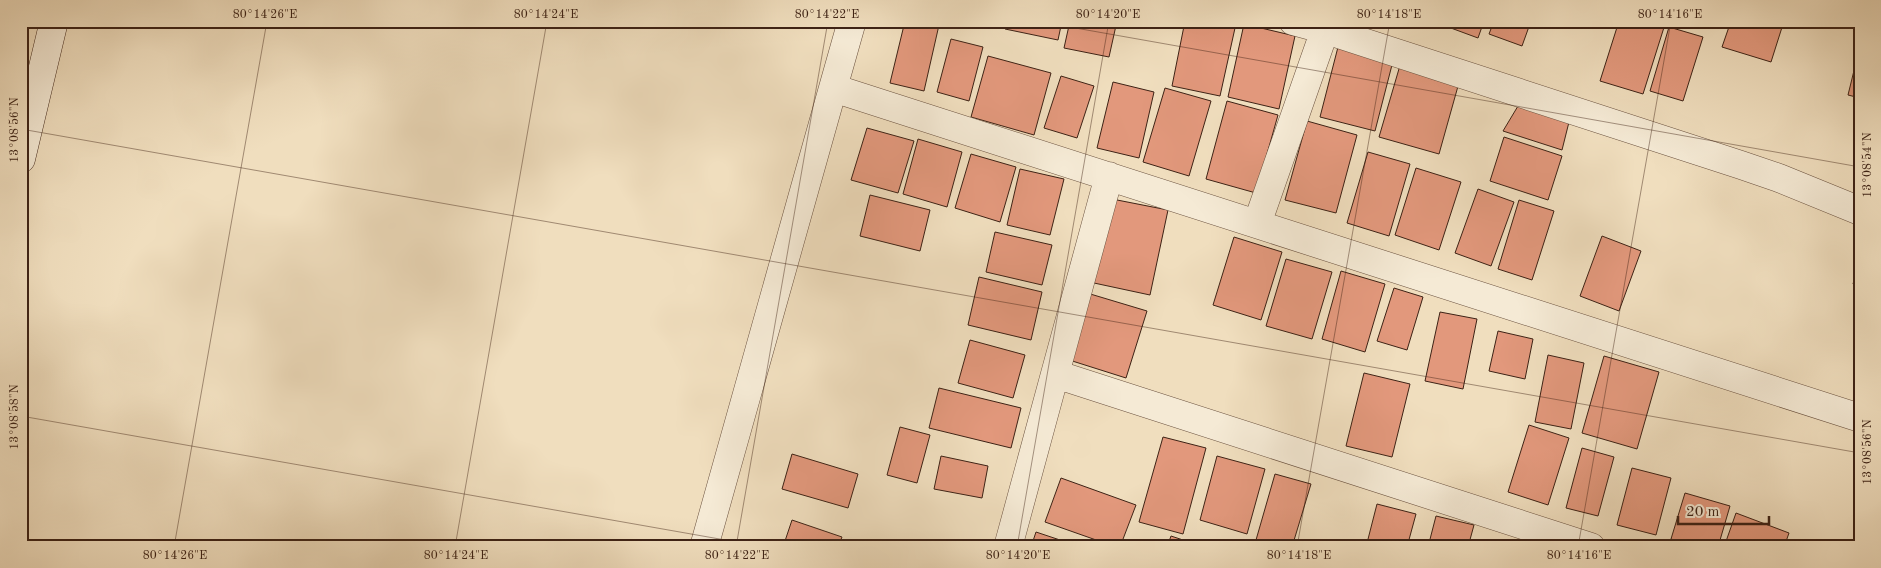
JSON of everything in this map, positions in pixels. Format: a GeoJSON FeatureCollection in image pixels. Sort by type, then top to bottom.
{"type":"FeatureCollection","features":[{"type":"Feature","properties":{"kind":"street"},"geometry":{"type":"LineString","coordinates":[[21,160],[54,21]]}},
{"type":"Feature","properties":{"kind":"street"},"geometry":{"type":"LineString","coordinates":[[704,547],[852,21]]}},
{"type":"Feature","properties":{"kind":"street"},"geometry":{"type":"LineString","coordinates":[[1293,21],[1327,26],[1741,164],[1860,211]]}},
{"type":"Feature","properties":{"kind":"street"},"geometry":{"type":"LineString","coordinates":[[1257,224],[1327,26]]}},
{"type":"Feature","properties":{"kind":"street"},"geometry":{"type":"LineString","coordinates":[[833,88],[1860,418]]}},
{"type":"Feature","properties":{"kind":"street"},"geometry":{"type":"LineString","coordinates":[[1008,547],[1109,176]]}},
{"type":"Feature","properties":{"kind":"street"},"geometry":{"type":"LineString","coordinates":[[1056,374],[1591,547]]}},
{"type":"Feature","properties":{"kind":"building"},"geometry":{"type":"Polygon","coordinates":[[[905,21],[922,21],[939,25],[924,91],[890,83],[905,21]]]}},
{"type":"Feature","properties":{"kind":"building"},"geometry":{"type":"Polygon","coordinates":[[[1006,21],[1062,21],[1058,40],[1005,29],[1006,21]]]}},
{"type":"Feature","properties":{"kind":"building"},"geometry":{"type":"Polygon","coordinates":[[[1070,21],[1117,21],[1109,57],[1064,48],[1070,21]]]}},
{"type":"Feature","properties":{"kind":"building"},"geometry":{"type":"Polygon","coordinates":[[[1185,21],[1205,21],[1235,28],[1220,96],[1172,86],[1185,21]]]}},
{"type":"Feature","properties":{"kind":"building"},"geometry":{"type":"Polygon","coordinates":[[[1406,21],[1431,21],[1429,28],[1406,21]]]}},
{"type":"Feature","properties":{"kind":"building"},"geometry":{"type":"Polygon","coordinates":[[[1441,21],[1484,21],[1478,38],[1440,24],[1441,21]]]}},
{"type":"Feature","properties":{"kind":"building"},"geometry":{"type":"Polygon","coordinates":[[[1494,21],[1531,21],[1522,46],[1489,34],[1494,21]]]}},
{"type":"Feature","properties":{"kind":"building"},"geometry":{"type":"Polygon","coordinates":[[[1619,21],[1666,21],[1643,94],[1600,81],[1619,21]]]}},
{"type":"Feature","properties":{"kind":"building"},"geometry":{"type":"Polygon","coordinates":[[[1731,21],[1784,21],[1771,62],[1722,47],[1731,21]]]}},
{"type":"Feature","properties":{"kind":"building"},"geometry":{"type":"Polygon","coordinates":[[[1244,24],[1295,36],[1279,109],[1228,97],[1244,24]]]}},
{"type":"Feature","properties":{"kind":"building"},"geometry":{"type":"Polygon","coordinates":[[[1669,27],[1703,37],[1683,101],[1650,91],[1669,27]]]}},
{"type":"Feature","properties":{"kind":"building"},"geometry":{"type":"Polygon","coordinates":[[[951,39],[983,47],[969,101],[937,92],[951,39]]]}},
{"type":"Feature","properties":{"kind":"building"},"geometry":{"type":"Polygon","coordinates":[[[1860,46],[1860,98],[1848,95],[1860,46]]]}},
{"type":"Feature","properties":{"kind":"building"},"geometry":{"type":"Polygon","coordinates":[[[1338,47],[1393,61],[1375,131],[1320,117],[1338,47]]]}},
{"type":"Feature","properties":{"kind":"building"},"geometry":{"type":"Polygon","coordinates":[[[988,56],[1051,73],[1034,135],[971,117],[988,56]]]}},
{"type":"Feature","properties":{"kind":"building"},"geometry":{"type":"Polygon","coordinates":[[[1401,62],[1460,79],[1439,154],[1379,137],[1401,62]]]}},
{"type":"Feature","properties":{"kind":"building"},"geometry":{"type":"Polygon","coordinates":[[[1061,76],[1094,86],[1077,138],[1044,128],[1061,76]]]}},
{"type":"Feature","properties":{"kind":"building"},"geometry":{"type":"Polygon","coordinates":[[[1113,82],[1154,92],[1139,158],[1097,148],[1113,82]]]}},
{"type":"Feature","properties":{"kind":"building"},"geometry":{"type":"Polygon","coordinates":[[[1165,88],[1211,101],[1189,176],[1143,162],[1165,88]]]}},
{"type":"Feature","properties":{"kind":"building"},"geometry":{"type":"Polygon","coordinates":[[[1227,101],[1278,115],[1256,193],[1206,179],[1227,101]]]}},
{"type":"Feature","properties":{"kind":"building"},"geometry":{"type":"Polygon","coordinates":[[[1518,106],[1570,118],[1562,150],[1503,131],[1518,106]]]}},
{"type":"Feature","properties":{"kind":"building"},"geometry":{"type":"Polygon","coordinates":[[[1307,121],[1357,135],[1336,213],[1285,200],[1307,121]]]}},
{"type":"Feature","properties":{"kind":"building"},"geometry":{"type":"Polygon","coordinates":[[[867,128],[914,141],[898,193],[851,180],[867,128]]]}},
{"type":"Feature","properties":{"kind":"building"},"geometry":{"type":"Polygon","coordinates":[[[1504,137],[1562,156],[1548,200],[1490,181],[1504,137]]]}},
{"type":"Feature","properties":{"kind":"building"},"geometry":{"type":"Polygon","coordinates":[[[918,139],[962,152],[947,207],[903,194],[918,139]]]}},
{"type":"Feature","properties":{"kind":"building"},"geometry":{"type":"Polygon","coordinates":[[[1368,152],[1410,164],[1389,236],[1347,223],[1368,152]]]}},
{"type":"Feature","properties":{"kind":"building"},"geometry":{"type":"Polygon","coordinates":[[[971,154],[1016,167],[1000,222],[955,208],[971,154]]]}},
{"type":"Feature","properties":{"kind":"building"},"geometry":{"type":"Polygon","coordinates":[[[1416,168],[1461,182],[1439,250],[1395,235],[1416,168]]]}},
{"type":"Feature","properties":{"kind":"building"},"geometry":{"type":"Polygon","coordinates":[[[1020,169],[1064,179],[1050,235],[1007,225],[1020,169]]]}},
{"type":"Feature","properties":{"kind":"building"},"geometry":{"type":"Polygon","coordinates":[[[1478,189],[1514,202],[1491,266],[1455,253],[1478,189]]]}},
{"type":"Feature","properties":{"kind":"building"},"geometry":{"type":"Polygon","coordinates":[[[870,195],[930,210],[920,251],[860,236],[870,195]]]}},
{"type":"Feature","properties":{"kind":"building"},"geometry":{"type":"Polygon","coordinates":[[[1112,199],[1168,210],[1150,295],[1094,283],[1112,199]]]}},
{"type":"Feature","properties":{"kind":"building"},"geometry":{"type":"Polygon","coordinates":[[[1519,200],[1554,211],[1532,280],[1498,269],[1519,200]]]}},
{"type":"Feature","properties":{"kind":"building"},"geometry":{"type":"Polygon","coordinates":[[[995,232],[1052,245],[1042,285],[986,272],[995,232]]]}},
{"type":"Feature","properties":{"kind":"building"},"geometry":{"type":"Polygon","coordinates":[[[1602,236],[1641,251],[1619,311],[1580,296],[1602,236]]]}},
{"type":"Feature","properties":{"kind":"building"},"geometry":{"type":"Polygon","coordinates":[[[1234,237],[1282,252],[1261,320],[1213,305],[1234,237]]]}},
{"type":"Feature","properties":{"kind":"building"},"geometry":{"type":"Polygon","coordinates":[[[1286,259],[1332,272],[1312,339],[1266,326],[1286,259]]]}},
{"type":"Feature","properties":{"kind":"building"},"geometry":{"type":"Polygon","coordinates":[[[1860,259],[1860,286],[1853,284],[1860,259]]]}},
{"type":"Feature","properties":{"kind":"building"},"geometry":{"type":"Polygon","coordinates":[[[1341,271],[1385,284],[1365,352],[1322,339],[1341,271]]]}},
{"type":"Feature","properties":{"kind":"building"},"geometry":{"type":"Polygon","coordinates":[[[979,277],[1042,292],[1031,340],[968,325],[979,277]]]}},
{"type":"Feature","properties":{"kind":"building"},"geometry":{"type":"Polygon","coordinates":[[[1394,288],[1423,297],[1407,350],[1377,341],[1394,288]]]}},
{"type":"Feature","properties":{"kind":"building"},"geometry":{"type":"Polygon","coordinates":[[[1087,293],[1147,311],[1126,378],[1066,359],[1087,293]]]}},
{"type":"Feature","properties":{"kind":"building"},"geometry":{"type":"Polygon","coordinates":[[[1440,312],[1477,319],[1463,389],[1425,381],[1440,312]]]}},
{"type":"Feature","properties":{"kind":"building"},"geometry":{"type":"Polygon","coordinates":[[[1498,331],[1533,339],[1525,379],[1489,371],[1498,331]]]}},
{"type":"Feature","properties":{"kind":"building"},"geometry":{"type":"Polygon","coordinates":[[[970,340],[1025,355],[1013,398],[958,383],[970,340]]]}},
{"type":"Feature","properties":{"kind":"building"},"geometry":{"type":"Polygon","coordinates":[[[1548,355],[1584,363],[1571,429],[1535,422],[1548,355]]]}},
{"type":"Feature","properties":{"kind":"building"},"geometry":{"type":"Polygon","coordinates":[[[1604,356],[1659,372],[1637,449],[1582,433],[1604,356]]]}},
{"type":"Feature","properties":{"kind":"building"},"geometry":{"type":"Polygon","coordinates":[[[1364,373],[1410,384],[1392,457],[1346,446],[1364,373]]]}},
{"type":"Feature","properties":{"kind":"building"},"geometry":{"type":"Polygon","coordinates":[[[939,388],[1021,408],[1011,448],[929,428],[939,388]]]}},
{"type":"Feature","properties":{"kind":"building"},"geometry":{"type":"Polygon","coordinates":[[[1529,425],[1569,438],[1548,505],[1508,492],[1529,425]]]}},
{"type":"Feature","properties":{"kind":"building"},"geometry":{"type":"Polygon","coordinates":[[[900,427],[930,435],[917,483],[887,475],[900,427]]]}},
{"type":"Feature","properties":{"kind":"building"},"geometry":{"type":"Polygon","coordinates":[[[1163,437],[1206,448],[1183,534],[1139,522],[1163,437]]]}},
{"type":"Feature","properties":{"kind":"building"},"geometry":{"type":"Polygon","coordinates":[[[1582,448],[1614,457],[1598,516],[1566,508],[1582,448]]]}},
{"type":"Feature","properties":{"kind":"building"},"geometry":{"type":"Polygon","coordinates":[[[792,454],[858,474],[848,508],[782,489],[792,454]]]}},
{"type":"Feature","properties":{"kind":"building"},"geometry":{"type":"Polygon","coordinates":[[[941,456],[988,466],[982,498],[934,489],[941,456]]]}},
{"type":"Feature","properties":{"kind":"building"},"geometry":{"type":"Polygon","coordinates":[[[1217,456],[1265,469],[1247,534],[1200,520],[1217,456]]]}},
{"type":"Feature","properties":{"kind":"building"},"geometry":{"type":"Polygon","coordinates":[[[1632,468],[1671,478],[1656,535],[1617,525],[1632,468]]]}},
{"type":"Feature","properties":{"kind":"building"},"geometry":{"type":"Polygon","coordinates":[[[1275,474],[1311,484],[1292,547],[1279,547],[1256,540],[1275,474]]]}},
{"type":"Feature","properties":{"kind":"building"},"geometry":{"type":"Polygon","coordinates":[[[1061,478],[1136,505],[1120,547],[1045,522],[1061,478]]]}},
{"type":"Feature","properties":{"kind":"building"},"geometry":{"type":"Polygon","coordinates":[[[1685,493],[1730,506],[1718,547],[1697,547],[1671,539],[1685,493]]]}},
{"type":"Feature","properties":{"kind":"building"},"geometry":{"type":"Polygon","coordinates":[[[1377,504],[1416,514],[1407,547],[1366,547],[1377,504]]]}},
{"type":"Feature","properties":{"kind":"building"},"geometry":{"type":"Polygon","coordinates":[[[1736,513],[1789,533],[1784,547],[1724,547],[1736,513]]]}},
{"type":"Feature","properties":{"kind":"building"},"geometry":{"type":"Polygon","coordinates":[[[1436,516],[1474,525],[1468,547],[1428,547],[1436,516]]]}},
{"type":"Feature","properties":{"kind":"building"},"geometry":{"type":"Polygon","coordinates":[[[792,520],[842,537],[838,547],[783,547],[792,520]]]}},
{"type":"Feature","properties":{"kind":"building"},"geometry":{"type":"Polygon","coordinates":[[[1036,532],[1081,547],[1031,547],[1036,532]]]}},
{"type":"Feature","properties":{"kind":"building"},"geometry":{"type":"Polygon","coordinates":[[[1171,536],[1204,547],[1167,547],[1171,536]]]}}]}
